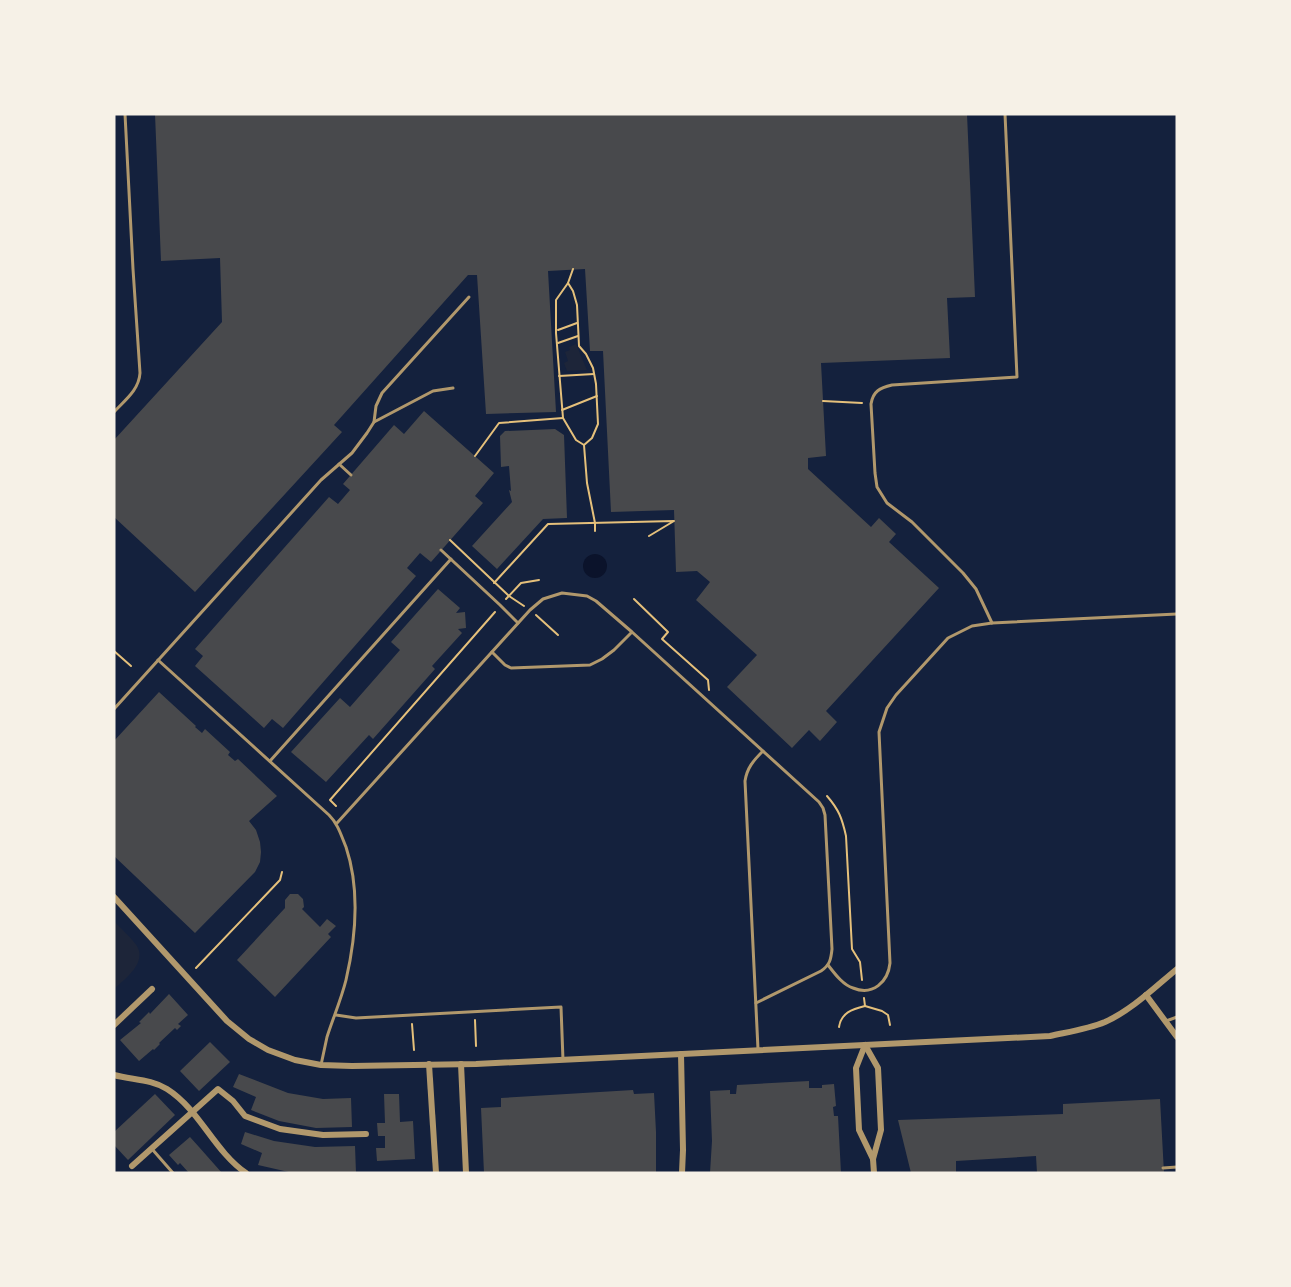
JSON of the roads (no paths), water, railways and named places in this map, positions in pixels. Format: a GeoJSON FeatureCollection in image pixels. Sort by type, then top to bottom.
{"type":"FeatureCollection","features":[{"type":"Feature","properties":{"kind":"street"},"geometry":{"type":"LineString","coordinates":[[114,897],[215,1009],[249,1039],[268,1050],[295,1060],[321,1065],[461,1064],[563,1060],[1056,1034],[1105,1022],[1127,1009],[1177,969]]}},
{"type":"Feature","properties":{"kind":"street"},"geometry":{"type":"LineString","coordinates":[[114,1025],[152,989]]}},
{"type":"Feature","properties":{"kind":"street"},"geometry":{"type":"LineString","coordinates":[[1146,995],[1177,1037]]}},
{"type":"Feature","properties":{"kind":"street"},"geometry":{"type":"LineString","coordinates":[[865,1045],[856,1068],[859,1131],[873,1159]]}},
{"type":"Feature","properties":{"kind":"street"},"geometry":{"type":"LineString","coordinates":[[865,1045],[878,1068],[881,1130],[873,1159],[874,1173]]}},
{"type":"Feature","properties":{"kind":"street"},"geometry":{"type":"LineString","coordinates":[[681,1054],[682,1173]]}},
{"type":"Feature","properties":{"kind":"street"},"geometry":{"type":"LineString","coordinates":[[429,1064],[436,1173]]}},
{"type":"Feature","properties":{"kind":"street"},"geometry":{"type":"LineString","coordinates":[[461,1064],[466,1173]]}},
{"type":"Feature","properties":{"kind":"street"},"geometry":{"type":"LineString","coordinates":[[114,1075],[154,1083],[179,1097],[231,1160],[246,1173]]}},
{"type":"Feature","properties":{"kind":"street"},"geometry":{"type":"LineString","coordinates":[[132,1166],[218,1089],[245,1116],[280,1129],[323,1135],[366,1134]]}},
{"type":"Feature","properties":{"kind":"lane"},"geometry":{"type":"LineString","coordinates":[[114,412],[137,388],[140,380],[125,114]]}},
{"type":"Feature","properties":{"kind":"lane"},"geometry":{"type":"LineString","coordinates":[[992,623],[975,589],[963,573],[912,522],[887,503],[877,487],[871,404],[876,391],[881,387],[1017,377],[1005,114]]}},
{"type":"Feature","properties":{"kind":"lane"},"geometry":{"type":"LineString","coordinates":[[114,709],[321,480],[352,453],[374,422],[376,406],[382,393],[469,297]]}},
{"type":"Feature","properties":{"kind":"lane"},"geometry":{"type":"LineString","coordinates":[[374,422],[433,391],[453,388]]}},
{"type":"Feature","properties":{"kind":"lane"},"geometry":{"type":"LineString","coordinates":[[339,464],[351,475]]}},
{"type":"Feature","properties":{"kind":"lane"},"geometry":{"type":"LineString","coordinates":[[441,550],[518,623]]}},
{"type":"Feature","properties":{"kind":"lane"},"geometry":{"type":"LineString","coordinates":[[270,761],[452,559]]}},
{"type":"Feature","properties":{"kind":"lane"},"geometry":{"type":"LineString","coordinates":[[337,823],[530,610],[543,599],[562,592],[587,596],[632,632],[823,808],[832,949],[828,966],[756,1003]]}},
{"type":"Feature","properties":{"kind":"lane"},"geometry":{"type":"LineString","coordinates":[[828,966],[841,981],[852,988],[862,990],[872,989],[886,979],[889,971],[879,732],[883,717],[896,695],[948,638],[972,626],[992,623],[1177,614]]}},
{"type":"Feature","properties":{"kind":"lane"},"geometry":{"type":"LineString","coordinates":[[492,652],[505,665],[512,668],[590,665],[614,650],[632,632]]}},
{"type":"Feature","properties":{"kind":"lane"},"geometry":{"type":"LineString","coordinates":[[158,660],[337,823],[351,863],[355,890],[355,919],[346,981],[327,1037],[321,1065]]}},
{"type":"Feature","properties":{"kind":"lane"},"geometry":{"type":"LineString","coordinates":[[758,1050],[745,781],[752,763],[763,752]]}},
{"type":"Feature","properties":{"kind":"lane"},"geometry":{"type":"LineString","coordinates":[[336,1015],[356,1018],[561,1007],[563,1060]]}},
{"type":"Feature","properties":{"kind":"lane"},"geometry":{"type":"LineString","coordinates":[[1166,1021],[1177,1017]]}},
{"type":"Feature","properties":{"kind":"lane"},"geometry":{"type":"LineString","coordinates":[[152,1149],[173,1173]]}},
{"type":"Feature","properties":{"kind":"lane"},"geometry":{"type":"LineString","coordinates":[[1163,1168],[1177,1167]]}}]}
